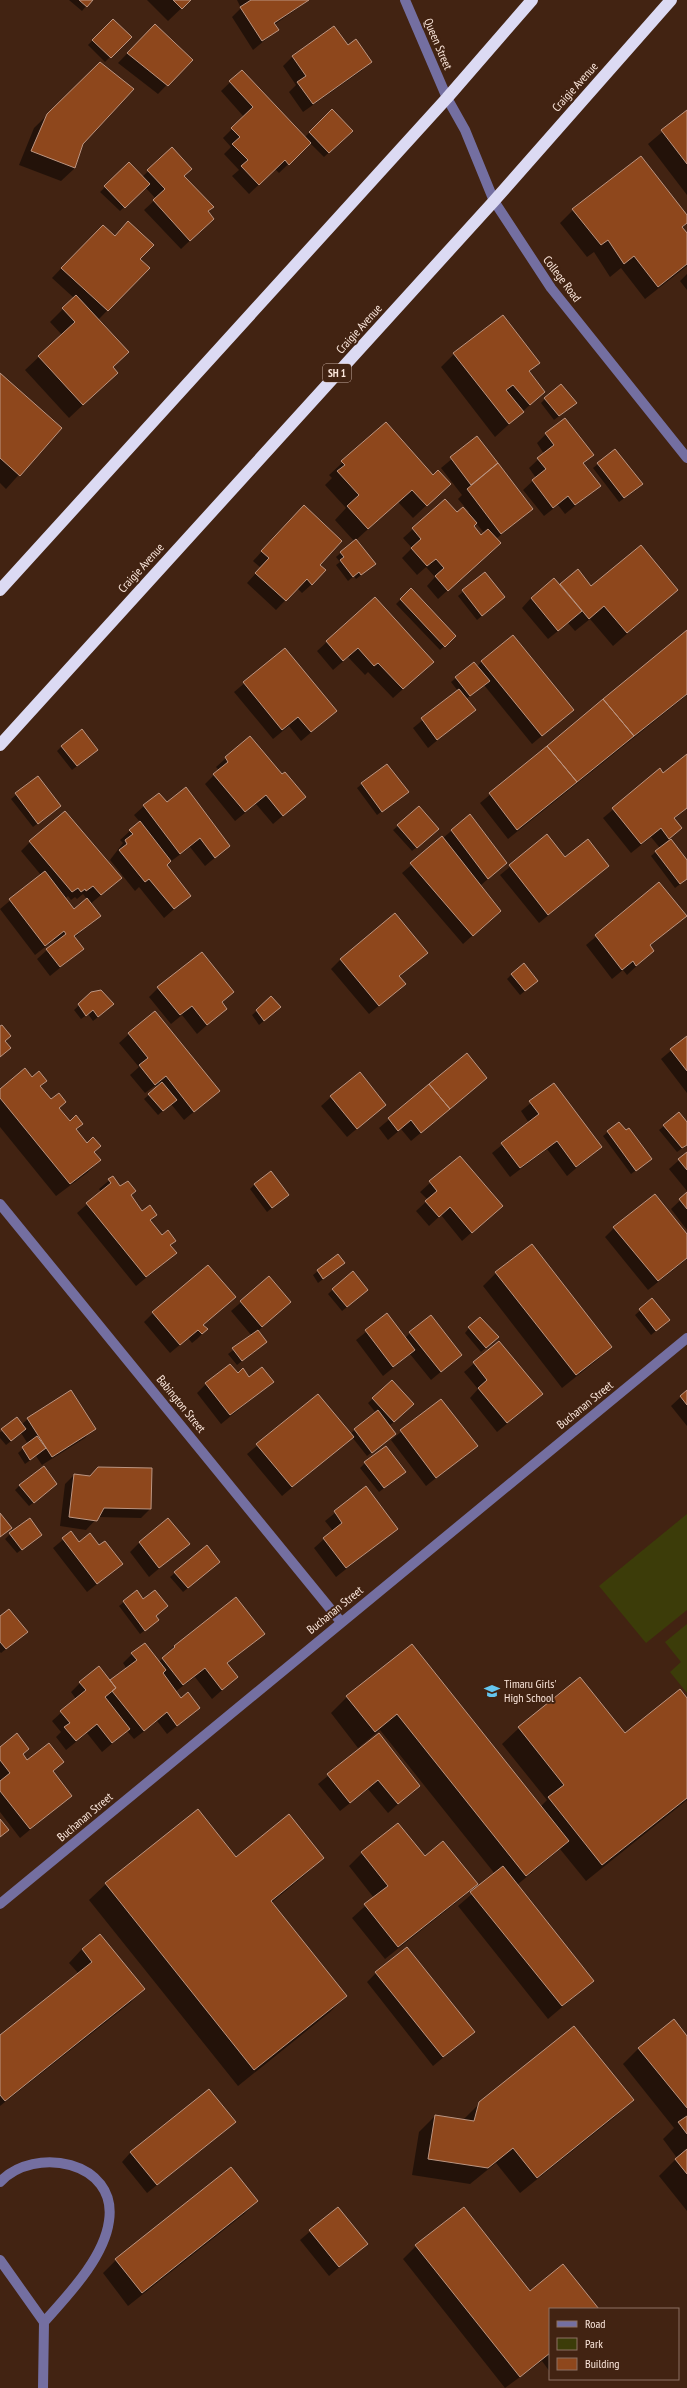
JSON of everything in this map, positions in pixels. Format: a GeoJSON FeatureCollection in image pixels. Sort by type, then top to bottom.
{"type":"FeatureCollection","features":[{"type":"Feature","properties":{"kind":"highway"},"geometry":{"type":"LineString","coordinates":[[0,590],[447,98],[532,0]]}},
{"type":"Feature","properties":{"kind":"highway","name":"Craigie Avenue"},"geometry":{"type":"LineString","coordinates":[[0,745],[494,201],[671,0]]}},
{"type":"Feature","properties":{"kind":"street","name":"Queen Street"},"geometry":{"type":"LineString","coordinates":[[405,0],[447,98]]}},
{"type":"Feature","properties":{"kind":"street","name":"College Road"},"geometry":{"type":"LineString","coordinates":[[447,98],[466,130],[494,201],[551,288],[687,458]]}},
{"type":"Feature","properties":{"kind":"street","name":"Babington Street"},"geometry":{"type":"LineString","coordinates":[[0,1204],[341,1622]]}},
{"type":"Feature","properties":{"kind":"street","name":"Buchanan Street"},"geometry":{"type":"LineString","coordinates":[[0,1904],[687,1338]]}},
{"type":"Feature","properties":{"kind":"street"},"geometry":{"type":"LineString","coordinates":[[0,2182],[16,2168],[38,2162],[59,2161],[79,2167],[94,2177],[105,2191],[110,2204],[110,2222],[103,2243],[79,2282],[44,2322]]}},
{"type":"Feature","properties":{"kind":"street"},"geometry":{"type":"LineString","coordinates":[[0,2260],[44,2322],[43,2388]]}},
{"type":"Feature","properties":{"kind":"green space"},"geometry":{"type":"Polygon","coordinates":[[[687,1514],[687,1610],[646,1643],[599,1586],[687,1514]]]}},
{"type":"Feature","properties":{"kind":"green space"},"geometry":{"type":"Polygon","coordinates":[[[687,1624],[687,1693],[670,1672],[681,1662],[665,1642],[687,1624]]]}},
{"type":"Feature","properties":{"kind":"building"},"geometry":{"type":"Polygon","coordinates":[[[79,0],[93,0],[87,7],[79,0]]]}},
{"type":"Feature","properties":{"kind":"building"},"geometry":{"type":"Polygon","coordinates":[[[173,0],[191,0],[182,9],[173,0]]]}},
{"type":"Feature","properties":{"kind":"building"},"geometry":{"type":"Polygon","coordinates":[[[251,0],[309,0],[274,23],[279,30],[262,41],[240,7],[251,0]]]}},
{"type":"Feature","properties":{"kind":"building"},"geometry":{"type":"Polygon","coordinates":[[[113,19],[132,37],[111,58],[92,40],[113,19]]]}},
{"type":"Feature","properties":{"kind":"building"},"geometry":{"type":"Polygon","coordinates":[[[155,24],[193,60],[168,86],[127,53],[155,24]]]}},
{"type":"Feature","properties":{"kind":"building"},"geometry":{"type":"Polygon","coordinates":[[[334,26],[348,45],[356,39],[372,62],[313,104],[297,82],[306,76],[292,56],[334,26]]]}},
{"type":"Feature","properties":{"kind":"building"},"geometry":{"type":"Polygon","coordinates":[[[100,62],[134,89],[83,144],[75,168],[31,151],[47,114],[100,62]]]}},
{"type":"Feature","properties":{"kind":"building"},"geometry":{"type":"Polygon","coordinates":[[[242,70],[311,143],[289,165],[285,160],[259,185],[241,166],[248,160],[232,144],[240,137],[231,128],[253,107],[229,81],[242,70]]]}},
{"type":"Feature","properties":{"kind":"building"},"geometry":{"type":"Polygon","coordinates":[[[332,109],[353,131],[329,153],[309,132],[332,109]]]}},
{"type":"Feature","properties":{"kind":"building"},"geometry":{"type":"Polygon","coordinates":[[[687,110],[687,164],[661,130],[687,110]]]}},
{"type":"Feature","properties":{"kind":"building"},"geometry":{"type":"Polygon","coordinates":[[[172,147],[192,169],[184,176],[214,207],[208,211],[214,219],[190,241],[153,200],[165,189],[147,170],[172,147]]]}},
{"type":"Feature","properties":{"kind":"building"},"geometry":{"type":"Polygon","coordinates":[[[641,156],[687,215],[687,223],[682,227],[687,233],[687,264],[658,287],[634,256],[624,264],[608,240],[601,245],[572,209],[641,156]]]}},
{"type":"Feature","properties":{"kind":"building"},"geometry":{"type":"Polygon","coordinates":[[[129,162],[150,184],[125,208],[104,186],[129,162]]]}},
{"type":"Feature","properties":{"kind":"building"},"geometry":{"type":"Polygon","coordinates":[[[128,221],[154,245],[140,259],[150,268],[108,311],[61,268],[103,225],[115,236],[128,221]]]}},
{"type":"Feature","properties":{"kind":"building"},"geometry":{"type":"Polygon","coordinates":[[[76,295],[129,352],[113,367],[118,373],[83,405],[38,356],[75,322],[62,308],[76,295]]]}},
{"type":"Feature","properties":{"kind":"building"},"geometry":{"type":"Polygon","coordinates":[[[503,315],[540,363],[529,371],[545,392],[530,405],[513,385],[506,390],[524,412],[509,424],[453,353],[503,315]]]}},
{"type":"Feature","properties":{"kind":"building"},"geometry":{"type":"Polygon","coordinates":[[[0,373],[62,428],[20,476],[0,458],[0,373]]]}},
{"type":"Feature","properties":{"kind":"building"},"geometry":{"type":"Polygon","coordinates":[[[561,384],[577,403],[559,416],[544,398],[561,384]]]}},
{"type":"Feature","properties":{"kind":"building"},"geometry":{"type":"Polygon","coordinates":[[[565,418],[594,455],[583,463],[601,486],[575,505],[568,496],[553,508],[532,480],[546,469],[537,458],[554,445],[545,433],[565,418]]]}},
{"type":"Feature","properties":{"kind":"building"},"geometry":{"type":"Polygon","coordinates":[[[386,422],[433,475],[438,470],[451,484],[427,506],[412,490],[368,529],[347,506],[359,495],[337,471],[345,465],[341,461],[386,422]]]}},
{"type":"Feature","properties":{"kind":"building"},"geometry":{"type":"Polygon","coordinates":[[[477,436],[498,463],[471,485],[450,457],[477,436]]]}},
{"type":"Feature","properties":{"kind":"building"},"geometry":{"type":"Polygon","coordinates":[[[615,449],[643,484],[624,498],[597,463],[615,449]]]}},
{"type":"Feature","properties":{"kind":"building"},"geometry":{"type":"Polygon","coordinates":[[[498,463],[533,509],[501,534],[467,489],[498,463]]]}},
{"type":"Feature","properties":{"kind":"building"},"geometry":{"type":"Polygon","coordinates":[[[445,499],[457,512],[463,507],[477,523],[474,526],[481,535],[488,529],[501,543],[448,591],[435,576],[444,568],[436,559],[427,566],[411,548],[421,539],[412,528],[445,499]]]}},
{"type":"Feature","properties":{"kind":"building"},"geometry":{"type":"Polygon","coordinates":[[[304,505],[342,541],[320,565],[326,570],[312,585],[307,579],[286,601],[255,573],[269,558],[261,551],[304,505]]]}},
{"type":"Feature","properties":{"kind":"building"},"geometry":{"type":"Polygon","coordinates":[[[356,539],[376,564],[361,575],[359,572],[353,577],[340,560],[344,557],[340,552],[356,539]]]}},
{"type":"Feature","properties":{"kind":"building"},"geometry":{"type":"Polygon","coordinates":[[[641,545],[678,590],[627,633],[604,606],[589,619],[560,584],[578,569],[591,586],[641,545]]]}},
{"type":"Feature","properties":{"kind":"building"},"geometry":{"type":"Polygon","coordinates":[[[485,572],[505,597],[482,616],[462,590],[485,572]]]}},
{"type":"Feature","properties":{"kind":"building"},"geometry":{"type":"Polygon","coordinates":[[[554,578],[582,611],[558,631],[531,598],[554,578]]]}},
{"type":"Feature","properties":{"kind":"building"},"geometry":{"type":"Polygon","coordinates":[[[411,588],[456,636],[445,647],[400,599],[411,588]]]}},
{"type":"Feature","properties":{"kind":"building"},"geometry":{"type":"Polygon","coordinates":[[[375,597],[434,662],[403,689],[378,663],[374,666],[358,648],[343,661],[326,641],[375,597]]]}},
{"type":"Feature","properties":{"kind":"building"},"geometry":{"type":"Polygon","coordinates":[[[687,630],[687,694],[634,736],[603,699],[687,630]]]}},
{"type":"Feature","properties":{"kind":"building"},"geometry":{"type":"Polygon","coordinates":[[[513,635],[574,710],[542,736],[481,661],[513,635]]]}},
{"type":"Feature","properties":{"kind":"building"},"geometry":{"type":"Polygon","coordinates":[[[285,648],[337,711],[311,732],[298,717],[282,730],[243,682],[285,648]]]}},
{"type":"Feature","properties":{"kind":"building"},"geometry":{"type":"Polygon","coordinates":[[[474,662],[490,681],[470,696],[455,677],[474,662]]]}},
{"type":"Feature","properties":{"kind":"building"},"geometry":{"type":"Polygon","coordinates":[[[459,689],[476,710],[437,740],[421,718],[459,689]]]}},
{"type":"Feature","properties":{"kind":"building"},"geometry":{"type":"Polygon","coordinates":[[[603,699],[634,736],[577,782],[547,746],[603,699]]]}},
{"type":"Feature","properties":{"kind":"building"},"geometry":{"type":"Polygon","coordinates":[[[82,729],[98,750],[77,766],[61,746],[82,729]]]}},
{"type":"Feature","properties":{"kind":"building"},"geometry":{"type":"Polygon","coordinates":[[[250,736],[282,774],[285,772],[306,797],[283,816],[266,795],[245,812],[213,774],[228,762],[225,757],[250,736]]]}},
{"type":"Feature","properties":{"kind":"building"},"geometry":{"type":"Polygon","coordinates":[[[547,746],[577,782],[517,830],[489,793],[547,746]]]}},
{"type":"Feature","properties":{"kind":"building"},"geometry":{"type":"Polygon","coordinates":[[[687,754],[687,808],[674,818],[682,828],[669,839],[661,828],[641,844],[612,808],[660,768],[663,773],[687,754]]]}},
{"type":"Feature","properties":{"kind":"building"},"geometry":{"type":"Polygon","coordinates":[[[387,764],[409,792],[382,812],[361,783],[387,764]]]}},
{"type":"Feature","properties":{"kind":"building"},"geometry":{"type":"Polygon","coordinates":[[[38,776],[61,806],[38,824],[15,793],[38,776]]]}},
{"type":"Feature","properties":{"kind":"building"},"geometry":{"type":"Polygon","coordinates":[[[186,787],[230,846],[215,858],[200,838],[180,854],[143,805],[159,793],[167,802],[186,787]]]}},
{"type":"Feature","properties":{"kind":"building"},"geometry":{"type":"Polygon","coordinates":[[[419,806],[439,829],[417,848],[397,825],[419,806]]]}},
{"type":"Feature","properties":{"kind":"building"},"geometry":{"type":"Polygon","coordinates":[[[65,811],[122,878],[101,895],[93,886],[86,891],[85,889],[81,892],[78,888],[72,892],[29,841],[65,811]]]}},
{"type":"Feature","properties":{"kind":"building"},"geometry":{"type":"Polygon","coordinates":[[[470,814],[507,863],[488,879],[451,830],[470,814]]]}},
{"type":"Feature","properties":{"kind":"building"},"geometry":{"type":"Polygon","coordinates":[[[140,821],[171,861],[167,865],[191,896],[174,909],[149,879],[145,882],[119,850],[127,844],[125,840],[133,834],[129,830],[140,821]]]}},
{"type":"Feature","properties":{"kind":"building"},"geometry":{"type":"Polygon","coordinates":[[[547,834],[565,857],[588,839],[609,866],[548,915],[509,865],[547,834]]]}},
{"type":"Feature","properties":{"kind":"building"},"geometry":{"type":"Polygon","coordinates":[[[442,836],[501,911],[473,936],[410,863],[442,836]]]}},
{"type":"Feature","properties":{"kind":"building"},"geometry":{"type":"Polygon","coordinates":[[[671,839],[687,860],[687,879],[680,884],[655,851],[671,839]]]}},
{"type":"Feature","properties":{"kind":"building"},"geometry":{"type":"Polygon","coordinates":[[[45,871],[74,909],[87,898],[101,916],[74,936],[84,949],[60,967],[46,949],[66,934],[64,931],[45,946],[9,899],[45,871]]]}},
{"type":"Feature","properties":{"kind":"building"},"geometry":{"type":"Polygon","coordinates":[[[659,882],[687,916],[650,945],[654,951],[636,966],[633,961],[622,970],[595,935],[659,882]]]}},
{"type":"Feature","properties":{"kind":"building"},"geometry":{"type":"Polygon","coordinates":[[[395,913],[428,953],[399,976],[406,984],[379,1006],[340,959],[395,913]]]}},
{"type":"Feature","properties":{"kind":"building"},"geometry":{"type":"Polygon","coordinates":[[[202,952],[234,992],[222,1002],[227,1009],[207,1025],[192,1006],[180,1015],[157,987],[202,952]]]}},
{"type":"Feature","properties":{"kind":"building"},"geometry":{"type":"Polygon","coordinates":[[[524,963],[538,981],[525,991],[511,974],[524,963]]]}},
{"type":"Feature","properties":{"kind":"building"},"geometry":{"type":"Polygon","coordinates":[[[101,990],[114,1004],[98,1017],[93,1010],[86,1016],[78,1004],[91,992],[101,990]]]}},
{"type":"Feature","properties":{"kind":"building"},"geometry":{"type":"Polygon","coordinates":[[[271,996],[281,1007],[264,1021],[256,1010],[271,996]]]}},
{"type":"Feature","properties":{"kind":"building"},"geometry":{"type":"Polygon","coordinates":[[[155,1011],[220,1091],[194,1112],[166,1076],[155,1085],[139,1065],[148,1058],[128,1033],[155,1011]]]}},
{"type":"Feature","properties":{"kind":"building"},"geometry":{"type":"Polygon","coordinates":[[[2,1025],[11,1036],[5,1041],[11,1048],[0,1057],[0,1026],[2,1025]]]}},
{"type":"Feature","properties":{"kind":"building"},"geometry":{"type":"Polygon","coordinates":[[[687,1036],[687,1071],[670,1049],[687,1036]]]}},
{"type":"Feature","properties":{"kind":"building"},"geometry":{"type":"Polygon","coordinates":[[[467,1053],[487,1078],[450,1109],[429,1084],[467,1053]]]}},
{"type":"Feature","properties":{"kind":"building"},"geometry":{"type":"Polygon","coordinates":[[[25,1068],[32,1077],[39,1071],[47,1081],[40,1086],[51,1099],[59,1093],[66,1102],[59,1108],[70,1121],[76,1115],[83,1124],[76,1129],[87,1143],[93,1137],[101,1146],[94,1152],[101,1160],[70,1184],[0,1098],[0,1089],[25,1068]]]}},
{"type":"Feature","properties":{"kind":"building"},"geometry":{"type":"Polygon","coordinates":[[[360,1072],[386,1105],[357,1129],[330,1096],[360,1072]]]}},
{"type":"Feature","properties":{"kind":"building"},"geometry":{"type":"Polygon","coordinates":[[[162,1082],[177,1100],[163,1111],[148,1094],[162,1082]]]}},
{"type":"Feature","properties":{"kind":"building"},"geometry":{"type":"Polygon","coordinates":[[[554,1083],[602,1147],[576,1167],[557,1141],[520,1168],[501,1143],[539,1114],[529,1101],[554,1083]]]}},
{"type":"Feature","properties":{"kind":"building"},"geometry":{"type":"Polygon","coordinates":[[[429,1084],[450,1109],[421,1133],[411,1120],[398,1131],[388,1118],[429,1084]]]}},
{"type":"Feature","properties":{"kind":"building"},"geometry":{"type":"Polygon","coordinates":[[[679,1112],[687,1122],[687,1145],[682,1148],[663,1125],[679,1112]]]}},
{"type":"Feature","properties":{"kind":"building"},"geometry":{"type":"Polygon","coordinates":[[[619,1122],[626,1130],[629,1128],[652,1159],[636,1171],[607,1131],[619,1122]]]}},
{"type":"Feature","properties":{"kind":"building"},"geometry":{"type":"Polygon","coordinates":[[[687,1152],[687,1170],[678,1159],[687,1152]]]}},
{"type":"Feature","properties":{"kind":"building"},"geometry":{"type":"Polygon","coordinates":[[[460,1156],[503,1206],[472,1233],[450,1207],[439,1217],[425,1201],[437,1191],[429,1181],[460,1156]]]}},
{"type":"Feature","properties":{"kind":"building"},"geometry":{"type":"Polygon","coordinates":[[[271,1171],[289,1195],[272,1208],[254,1184],[271,1171]]]}},
{"type":"Feature","properties":{"kind":"building"},"geometry":{"type":"Polygon","coordinates":[[[113,1176],[120,1186],[128,1181],[136,1191],[131,1195],[142,1211],[150,1205],[157,1215],[150,1220],[162,1235],[168,1230],[176,1241],[170,1245],[177,1253],[146,1277],[86,1203],[111,1183],[108,1179],[113,1176]]]}},
{"type":"Feature","properties":{"kind":"building"},"geometry":{"type":"Polygon","coordinates":[[[687,1192],[687,1209],[679,1199],[687,1192]]]}},
{"type":"Feature","properties":{"kind":"building"},"geometry":{"type":"Polygon","coordinates":[[[655,1194],[687,1234],[687,1258],[658,1281],[613,1227],[655,1194]]]}},
{"type":"Feature","properties":{"kind":"building"},"geometry":{"type":"Polygon","coordinates":[[[532,1244],[612,1347],[576,1375],[495,1272],[532,1244]]]}},
{"type":"Feature","properties":{"kind":"building"},"geometry":{"type":"Polygon","coordinates":[[[338,1254],[345,1263],[323,1279],[317,1270],[338,1254]]]}},
{"type":"Feature","properties":{"kind":"building"},"geometry":{"type":"Polygon","coordinates":[[[208,1265],[236,1297],[203,1325],[208,1329],[202,1334],[198,1330],[180,1345],[152,1312],[208,1265]]]}},
{"type":"Feature","properties":{"kind":"building"},"geometry":{"type":"Polygon","coordinates":[[[353,1271],[368,1290],[347,1307],[332,1289],[353,1271]]]}},
{"type":"Feature","properties":{"kind":"building"},"geometry":{"type":"Polygon","coordinates":[[[269,1276],[291,1302],[262,1327],[240,1301],[269,1276]]]}},
{"type":"Feature","properties":{"kind":"building"},"geometry":{"type":"Polygon","coordinates":[[[652,1298],[670,1320],[656,1331],[639,1309],[652,1298]]]}},
{"type":"Feature","properties":{"kind":"building"},"geometry":{"type":"Polygon","coordinates":[[[387,1313],[415,1350],[393,1367],[365,1330],[387,1313]]]}},
{"type":"Feature","properties":{"kind":"building"},"geometry":{"type":"Polygon","coordinates":[[[431,1315],[462,1355],[441,1372],[409,1332],[431,1315]]]}},
{"type":"Feature","properties":{"kind":"building"},"geometry":{"type":"Polygon","coordinates":[[[480,1317],[499,1337],[486,1348],[468,1327],[480,1317]]]}},
{"type":"Feature","properties":{"kind":"building"},"geometry":{"type":"Polygon","coordinates":[[[258,1330],[267,1342],[242,1361],[232,1348],[258,1330]]]}},
{"type":"Feature","properties":{"kind":"building"},"geometry":{"type":"Polygon","coordinates":[[[499,1341],[543,1394],[507,1423],[478,1388],[487,1380],[473,1362],[499,1341]]]}},
{"type":"Feature","properties":{"kind":"building"},"geometry":{"type":"Polygon","coordinates":[[[230,1364],[238,1373],[243,1368],[249,1377],[262,1367],[274,1382],[230,1415],[205,1383],[230,1364]]]}},
{"type":"Feature","properties":{"kind":"building"},"geometry":{"type":"Polygon","coordinates":[[[392,1380],[414,1404],[394,1422],[372,1398],[392,1380]]]}},
{"type":"Feature","properties":{"kind":"building"},"geometry":{"type":"Polygon","coordinates":[[[71,1390],[96,1429],[52,1457],[27,1418],[71,1390]]]}},
{"type":"Feature","properties":{"kind":"building"},"geometry":{"type":"Polygon","coordinates":[[[687,1390],[687,1405],[680,1396],[687,1390]]]}},
{"type":"Feature","properties":{"kind":"building"},"geometry":{"type":"Polygon","coordinates":[[[318,1394],[354,1437],[292,1487],[256,1444],[318,1394]]]}},
{"type":"Feature","properties":{"kind":"building"},"geometry":{"type":"Polygon","coordinates":[[[441,1399],[478,1446],[436,1478],[400,1430],[441,1399]]]}},
{"type":"Feature","properties":{"kind":"building"},"geometry":{"type":"Polygon","coordinates":[[[378,1410],[396,1434],[372,1453],[354,1429],[378,1410]]]}},
{"type":"Feature","properties":{"kind":"building"},"geometry":{"type":"Polygon","coordinates":[[[17,1417],[26,1429],[11,1441],[1,1429],[17,1417]]]}},
{"type":"Feature","properties":{"kind":"building"},"geometry":{"type":"Polygon","coordinates":[[[37,1436],[46,1448],[30,1460],[22,1447],[37,1436]]]}},
{"type":"Feature","properties":{"kind":"building"},"geometry":{"type":"Polygon","coordinates":[[[386,1446],[406,1472],[384,1488],[364,1462],[386,1446]]]}},
{"type":"Feature","properties":{"kind":"building"},"geometry":{"type":"Polygon","coordinates":[[[44,1466],[57,1484],[34,1503],[19,1485],[44,1466]]]}},
{"type":"Feature","properties":{"kind":"building"},"geometry":{"type":"Polygon","coordinates":[[[98,1467],[152,1468],[151,1509],[104,1508],[97,1521],[69,1517],[74,1474],[90,1476],[98,1467]]]}},
{"type":"Feature","properties":{"kind":"building"},"geometry":{"type":"Polygon","coordinates":[[[366,1486],[398,1529],[346,1568],[323,1538],[342,1523],[334,1511],[366,1486]]]}},
{"type":"Feature","properties":{"kind":"building"},"geometry":{"type":"Polygon","coordinates":[[[0,1513],[12,1528],[0,1537],[0,1513]]]}},
{"type":"Feature","properties":{"kind":"building"},"geometry":{"type":"Polygon","coordinates":[[[30,1518],[42,1535],[22,1550],[9,1533],[30,1518]]]}},
{"type":"Feature","properties":{"kind":"building"},"geometry":{"type":"Polygon","coordinates":[[[168,1518],[190,1544],[159,1568],[139,1542],[168,1518]]]}},
{"type":"Feature","properties":{"kind":"building"},"geometry":{"type":"Polygon","coordinates":[[[71,1531],[79,1542],[90,1533],[99,1545],[105,1541],[123,1564],[97,1584],[62,1538],[71,1531]]]}},
{"type":"Feature","properties":{"kind":"building"},"geometry":{"type":"Polygon","coordinates":[[[207,1545],[220,1562],[188,1588],[174,1572],[207,1545]]]}},
{"type":"Feature","properties":{"kind":"building"},"geometry":{"type":"Polygon","coordinates":[[[137,1590],[143,1599],[155,1590],[168,1606],[156,1616],[159,1620],[145,1631],[123,1601],[137,1590]]]}},
{"type":"Feature","properties":{"kind":"building"},"geometry":{"type":"Polygon","coordinates":[[[236,1597],[265,1634],[227,1663],[238,1677],[222,1690],[205,1668],[183,1685],[162,1658],[175,1647],[174,1646],[236,1597]]]}},
{"type":"Feature","properties":{"kind":"building"},"geometry":{"type":"Polygon","coordinates":[[[9,1609],[28,1632],[6,1649],[0,1642],[0,1616],[9,1609]]]}},
{"type":"Feature","properties":{"kind":"building"},"geometry":{"type":"Polygon","coordinates":[[[145,1643],[166,1670],[163,1673],[181,1698],[188,1692],[200,1708],[177,1726],[167,1712],[144,1731],[112,1691],[116,1688],[110,1680],[137,1660],[131,1653],[145,1643]]]}},
{"type":"Feature","properties":{"kind":"building"},"geometry":{"type":"Polygon","coordinates":[[[412,1644],[569,1841],[526,1876],[397,1714],[375,1732],[346,1696],[412,1644]]]}},
{"type":"Feature","properties":{"kind":"building"},"geometry":{"type":"Polygon","coordinates":[[[99,1666],[116,1688],[105,1697],[130,1729],[112,1743],[97,1724],[76,1741],[64,1727],[70,1723],[60,1711],[86,1690],[79,1682],[99,1666]]]}},
{"type":"Feature","properties":{"kind":"building"},"geometry":{"type":"Polygon","coordinates":[[[580,1677],[625,1733],[680,1689],[687,1698],[687,1798],[602,1865],[548,1797],[564,1785],[518,1727],[580,1677]]]}},
{"type":"Feature","properties":{"kind":"building"},"geometry":{"type":"Polygon","coordinates":[[[17,1733],[29,1749],[23,1754],[27,1760],[49,1743],[64,1762],[53,1771],[72,1796],[30,1829],[0,1791],[0,1781],[10,1773],[0,1760],[0,1747],[17,1733]]]}},
{"type":"Feature","properties":{"kind":"building"},"geometry":{"type":"Polygon","coordinates":[[[379,1733],[420,1786],[398,1804],[378,1780],[350,1803],[327,1774],[379,1733]]]}},
{"type":"Feature","properties":{"kind":"building"},"geometry":{"type":"Polygon","coordinates":[[[198,1809],[236,1857],[289,1814],[324,1858],[271,1901],[347,1996],[254,2070],[105,1883],[198,1809]]]}},
{"type":"Feature","properties":{"kind":"building"},"geometry":{"type":"Polygon","coordinates":[[[0,1819],[9,1830],[0,1837],[0,1819]]]}},
{"type":"Feature","properties":{"kind":"building"},"geometry":{"type":"Polygon","coordinates":[[[398,1823],[425,1856],[443,1841],[478,1884],[398,1947],[364,1904],[388,1886],[361,1852],[398,1823]]]}},
{"type":"Feature","properties":{"kind":"building"},"geometry":{"type":"Polygon","coordinates":[[[503,1866],[594,1981],[562,2006],[470,1892],[503,1866]]]}},
{"type":"Feature","properties":{"kind":"building"},"geometry":{"type":"Polygon","coordinates":[[[100,1934],[145,1989],[5,2101],[0,2095],[0,2035],[92,1962],[82,1949],[100,1934]]]}},
{"type":"Feature","properties":{"kind":"building"},"geometry":{"type":"Polygon","coordinates":[[[407,1947],[475,2032],[443,2057],[375,1972],[407,1947]]]}},
{"type":"Feature","properties":{"kind":"building"},"geometry":{"type":"Polygon","coordinates":[[[674,2019],[687,2036],[687,2108],[638,2048],[674,2019]]]}},
{"type":"Feature","properties":{"kind":"building"},"geometry":{"type":"Polygon","coordinates":[[[574,2026],[634,2100],[537,2178],[513,2148],[488,2168],[428,2159],[435,2115],[474,2121],[479,2102],[574,2026]]]}},
{"type":"Feature","properties":{"kind":"building"},"geometry":{"type":"Polygon","coordinates":[[[209,2089],[236,2122],[157,2185],[130,2152],[209,2089]]]}},
{"type":"Feature","properties":{"kind":"building"},"geometry":{"type":"Polygon","coordinates":[[[687,2116],[687,2134],[678,2122],[687,2116]]]}},
{"type":"Feature","properties":{"kind":"building"},"geometry":{"type":"Polygon","coordinates":[[[687,2149],[687,2174],[675,2159],[687,2149]]]}},
{"type":"Feature","properties":{"kind":"building"},"geometry":{"type":"Polygon","coordinates":[[[231,2167],[258,2201],[142,2293],[115,2259],[231,2167]]]}},
{"type":"Feature","properties":{"kind":"building"},"geometry":{"type":"Polygon","coordinates":[[[338,2207],[368,2244],[339,2267],[309,2230],[338,2207]]]}},
{"type":"Feature","properties":{"kind":"building"},"geometry":{"type":"Polygon","coordinates":[[[464,2207],[530,2291],[563,2264],[598,2308],[549,2308],[549,2354],[520,2377],[415,2245],[464,2207]]]}},
{"type":"Feature","properties":{"kind":"place","name":"Timaru Girls' High School"},"geometry":{"type":"Point","coordinates":[492,1691]}}]}
